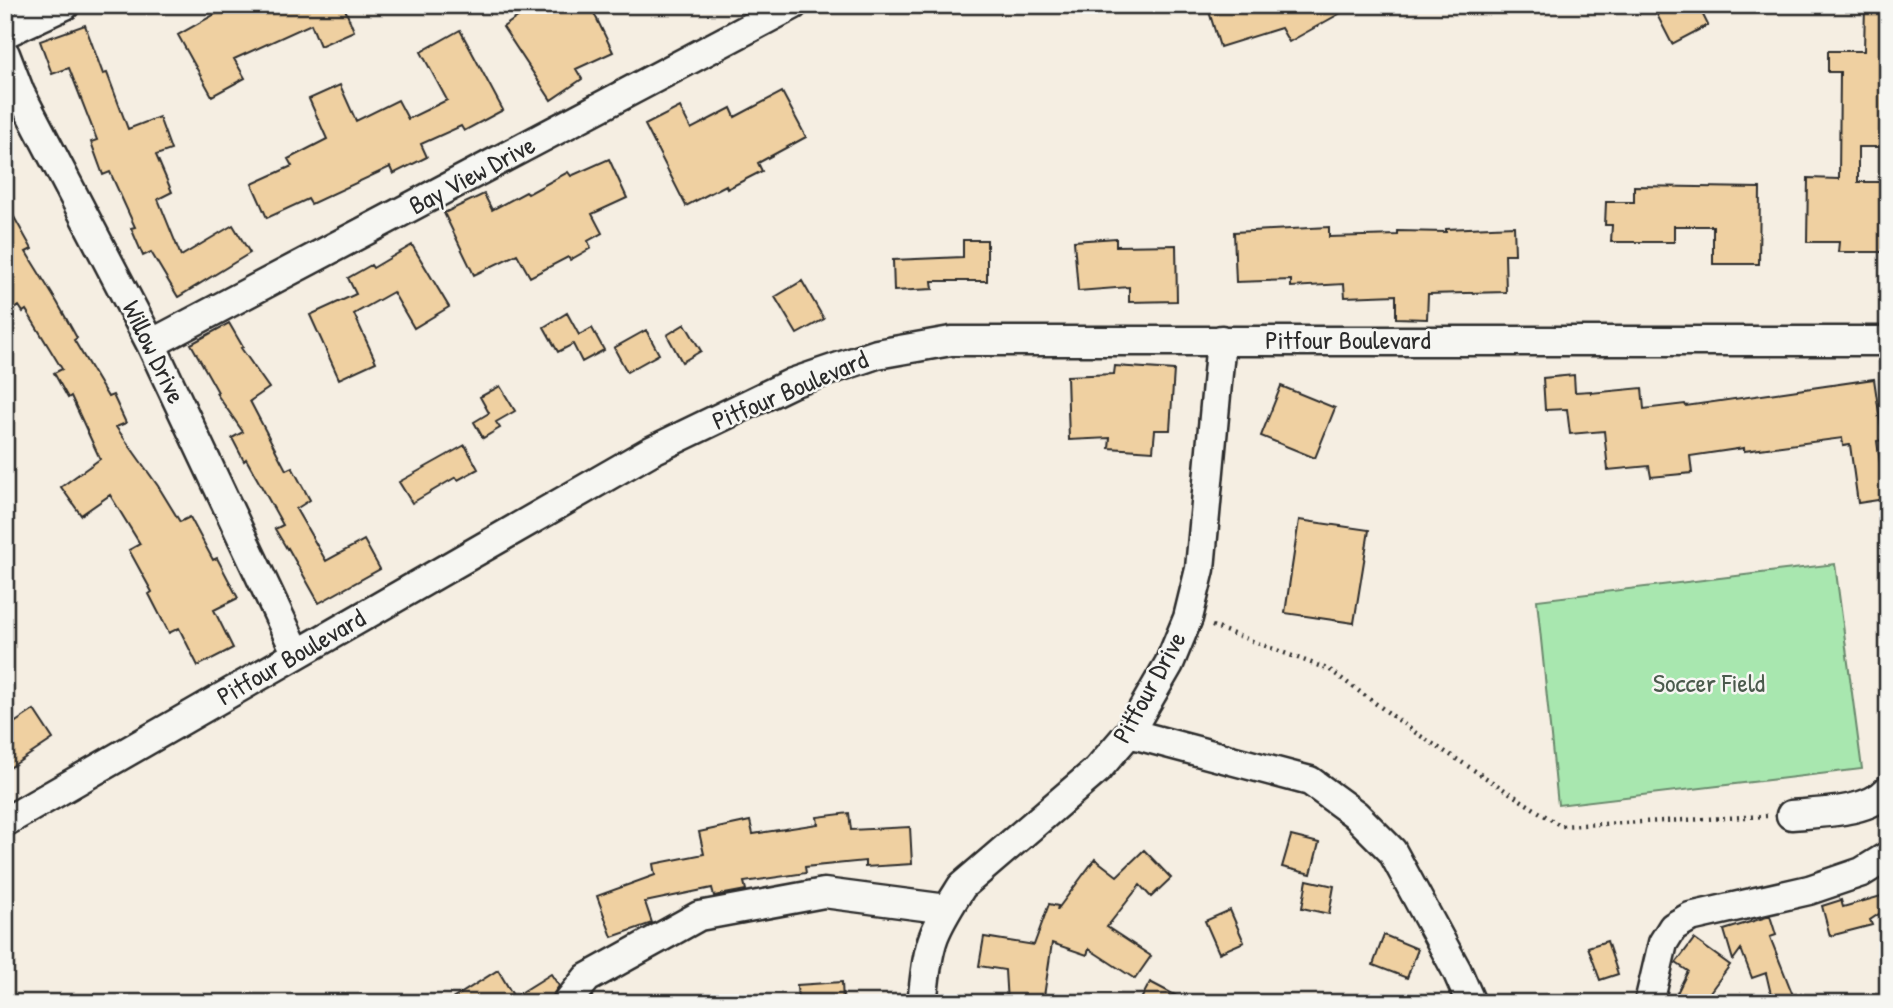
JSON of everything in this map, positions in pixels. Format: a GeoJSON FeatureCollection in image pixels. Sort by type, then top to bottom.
{"type":"FeatureCollection","features":[{"type":"Feature","properties":{"kind":"street"},"geometry":{"type":"LineString","coordinates":[[5,33],[65,5]]}},
{"type":"Feature","properties":{"kind":"street","name":"Bay View Drive"},"geometry":{"type":"LineString","coordinates":[[151,344],[793,5]]}},
{"type":"Feature","properties":{"kind":"street","name":"Willow Drive"},"geometry":{"type":"LineString","coordinates":[[5,54],[20,93],[151,344],[297,654]]}},
{"type":"Feature","properties":{"kind":"street","name":"Pitfour Drive"},"geometry":{"type":"LineString","coordinates":[[922,1003],[934,937],[962,886],[1097,770],[1129,733],[1169,664],[1188,618],[1200,569],[1221,340]]}},
{"type":"Feature","properties":{"kind":"street","name":"Pitfour Boulevard"},"geometry":{"type":"LineString","coordinates":[[5,822],[651,451],[792,383],[877,354],[951,341],[1888,341]]}},
{"type":"Feature","properties":{"kind":"street"},"geometry":{"type":"LineString","coordinates":[[1129,733],[1310,781],[1355,814],[1391,852],[1457,971],[1471,1003]]}},
{"type":"Feature","properties":{"kind":"street"},"geometry":{"type":"LineString","coordinates":[[1791,815],[1853,808],[1870,803],[1888,790]]}},
{"type":"Feature","properties":{"kind":"street"},"geometry":{"type":"LineString","coordinates":[[1649,1003],[1663,943],[1674,928],[1690,917],[1809,890],[1862,872],[1888,856]]}},
{"type":"Feature","properties":{"kind":"street"},"geometry":{"type":"LineString","coordinates":[[567,1003],[587,978],[699,916],[824,893],[947,909]]}},
{"type":"Feature","properties":{"kind":"path"},"geometry":{"type":"LineString","coordinates":[[1188,618],[1330,670],[1416,733],[1561,826],[1791,815]]}},
{"type":"Feature","properties":{"kind":"green space","name":"Soccer Field"},"geometry":{"type":"Polygon","coordinates":[[[1835,564],[1862,769],[1558,805],[1537,600],[1835,564]]]}},
{"type":"Feature","properties":{"kind":"building"},"geometry":{"type":"Polygon","coordinates":[[[210,5],[354,5],[345,9],[354,31],[320,46],[311,24],[234,59],[245,78],[212,96],[178,35],[215,14],[210,5]]]}},
{"type":"Feature","properties":{"kind":"building"},"geometry":{"type":"Polygon","coordinates":[[[555,5],[590,5],[613,52],[576,69],[582,79],[551,100],[503,27],[534,6],[538,13],[555,5]]]}},
{"type":"Feature","properties":{"kind":"building"},"geometry":{"type":"Polygon","coordinates":[[[1207,5],[1355,5],[1289,42],[1281,28],[1220,47],[1207,5]]]}},
{"type":"Feature","properties":{"kind":"building"},"geometry":{"type":"Polygon","coordinates":[[[1652,5],[1698,5],[1708,25],[1672,44],[1652,5]]]}},
{"type":"Feature","properties":{"kind":"building"},"geometry":{"type":"Polygon","coordinates":[[[1865,5],[1888,5],[1888,147],[1858,147],[1858,182],[1888,182],[1888,252],[1838,252],[1839,242],[1807,242],[1808,178],[1839,179],[1840,72],[1828,72],[1828,51],[1864,51],[1865,5]]]}},
{"type":"Feature","properties":{"kind":"building"},"geometry":{"type":"Polygon","coordinates":[[[85,25],[128,129],[159,117],[171,150],[156,155],[172,192],[158,199],[181,256],[233,225],[250,253],[178,297],[151,252],[143,256],[131,228],[135,227],[110,172],[103,175],[91,142],[97,140],[69,68],[52,74],[40,41],[85,25]]]}},
{"type":"Feature","properties":{"kind":"building"},"geometry":{"type":"Polygon","coordinates":[[[460,30],[503,110],[464,131],[461,126],[421,144],[427,157],[393,174],[390,167],[311,204],[308,199],[267,218],[252,184],[292,166],[288,159],[327,139],[309,99],[340,85],[356,121],[398,100],[408,119],[447,100],[421,52],[460,30]]]}},
{"type":"Feature","properties":{"kind":"building"},"geometry":{"type":"Polygon","coordinates":[[[782,92],[806,137],[758,163],[762,171],[727,189],[726,185],[686,206],[645,125],[680,107],[691,129],[731,108],[735,117],[782,92]]]}},
{"type":"Feature","properties":{"kind":"building"},"geometry":{"type":"Polygon","coordinates":[[[609,159],[627,198],[592,214],[602,233],[588,241],[591,248],[530,277],[517,254],[474,275],[444,213],[484,194],[492,210],[568,172],[571,176],[609,159]]]}},
{"type":"Feature","properties":{"kind":"building"},"geometry":{"type":"Polygon","coordinates":[[[1634,186],[1760,188],[1759,264],[1713,264],[1713,226],[1674,226],[1674,242],[1611,242],[1612,225],[1605,225],[1606,202],[1634,202],[1634,186]]]}},
{"type":"Feature","properties":{"kind":"building"},"geometry":{"type":"Polygon","coordinates":[[[5,201],[32,249],[26,252],[77,338],[74,340],[108,397],[113,395],[126,423],[116,427],[180,522],[190,517],[213,560],[217,558],[238,598],[214,610],[233,648],[198,666],[179,628],[169,633],[149,594],[152,592],[129,550],[140,544],[110,495],[81,515],[61,487],[100,459],[71,396],[68,398],[54,373],[62,369],[26,310],[23,312],[19,306],[5,315],[5,201]]]}},
{"type":"Feature","properties":{"kind":"building"},"geometry":{"type":"Polygon","coordinates":[[[1514,226],[1515,254],[1505,254],[1506,292],[1428,294],[1427,319],[1396,318],[1396,295],[1345,297],[1344,284],[1291,287],[1291,280],[1236,282],[1234,232],[1329,227],[1329,237],[1514,226]]]}},
{"type":"Feature","properties":{"kind":"building"},"geometry":{"type":"Polygon","coordinates":[[[1116,238],[1116,246],[1176,245],[1177,301],[1129,302],[1129,287],[1078,291],[1074,241],[1116,238]]]}},
{"type":"Feature","properties":{"kind":"building"},"geometry":{"type":"Polygon","coordinates":[[[963,240],[987,240],[987,281],[932,281],[933,289],[894,291],[893,260],[963,257],[963,240]]]}},
{"type":"Feature","properties":{"kind":"building"},"geometry":{"type":"Polygon","coordinates":[[[412,245],[449,307],[414,328],[393,292],[354,314],[376,362],[339,379],[310,315],[356,294],[348,278],[371,265],[373,268],[412,245]]]}},
{"type":"Feature","properties":{"kind":"building"},"geometry":{"type":"Polygon","coordinates":[[[802,281],[824,319],[797,334],[775,297],[802,281]]]}},
{"type":"Feature","properties":{"kind":"building"},"geometry":{"type":"Polygon","coordinates":[[[567,313],[579,335],[592,328],[604,350],[582,362],[573,344],[558,352],[544,327],[567,313]]]}},
{"type":"Feature","properties":{"kind":"building"},"geometry":{"type":"Polygon","coordinates":[[[229,323],[243,347],[241,348],[269,388],[250,401],[286,470],[292,467],[310,500],[296,509],[326,561],[364,540],[380,569],[319,603],[275,529],[283,525],[232,438],[243,432],[216,393],[218,392],[191,344],[229,323]]]}},
{"type":"Feature","properties":{"kind":"building"},"geometry":{"type":"Polygon","coordinates":[[[685,324],[701,351],[682,362],[667,335],[685,324]]]}},
{"type":"Feature","properties":{"kind":"building"},"geometry":{"type":"Polygon","coordinates":[[[646,330],[659,354],[627,372],[614,348],[646,330]]]}},
{"type":"Feature","properties":{"kind":"building"},"geometry":{"type":"Polygon","coordinates":[[[1115,366],[1174,370],[1170,430],[1155,430],[1153,451],[1109,448],[1110,438],[1069,440],[1067,376],[1114,374],[1115,366]]]}},
{"type":"Feature","properties":{"kind":"building"},"geometry":{"type":"Polygon","coordinates":[[[1574,375],[1575,392],[1642,388],[1644,409],[1686,406],[1874,379],[1883,440],[1877,441],[1885,499],[1858,503],[1850,445],[1843,446],[1842,438],[1690,456],[1692,473],[1651,477],[1649,466],[1608,470],[1604,431],[1570,434],[1567,409],[1545,410],[1543,378],[1574,375]]]}},
{"type":"Feature","properties":{"kind":"building"},"geometry":{"type":"Polygon","coordinates":[[[500,386],[515,411],[496,422],[500,428],[483,438],[474,422],[489,413],[480,397],[500,386]]]}},
{"type":"Feature","properties":{"kind":"building"},"geometry":{"type":"Polygon","coordinates":[[[1281,386],[1335,408],[1315,458],[1261,436],[1281,386]]]}},
{"type":"Feature","properties":{"kind":"building"},"geometry":{"type":"Polygon","coordinates":[[[465,445],[478,469],[458,480],[456,477],[412,503],[399,482],[465,445]]]}},
{"type":"Feature","properties":{"kind":"building"},"geometry":{"type":"Polygon","coordinates":[[[1299,520],[1369,530],[1354,623],[1285,613],[1299,520]]]}},
{"type":"Feature","properties":{"kind":"building"},"geometry":{"type":"Polygon","coordinates":[[[34,710],[53,739],[5,771],[5,729],[34,710]]]}},
{"type":"Feature","properties":{"kind":"building"},"geometry":{"type":"Polygon","coordinates":[[[849,813],[851,830],[910,827],[912,864],[865,867],[865,861],[805,867],[806,873],[744,882],[746,890],[714,896],[712,888],[645,902],[652,923],[612,937],[597,896],[655,875],[653,864],[704,854],[699,832],[750,821],[753,834],[818,824],[817,817],[849,813]]]}},
{"type":"Feature","properties":{"kind":"building"},"geometry":{"type":"Polygon","coordinates":[[[1291,836],[1319,843],[1311,874],[1282,867],[1291,836]]]}},
{"type":"Feature","properties":{"kind":"building"},"geometry":{"type":"Polygon","coordinates":[[[1144,850],[1171,878],[1151,897],[1140,885],[1107,927],[1151,956],[1135,979],[1089,949],[1087,955],[1052,943],[1043,1003],[1007,1003],[1005,970],[979,966],[984,937],[1034,945],[1049,904],[1058,906],[1057,910],[1095,859],[1117,876],[1144,850]]]}},
{"type":"Feature","properties":{"kind":"building"},"geometry":{"type":"Polygon","coordinates":[[[1307,880],[1334,886],[1329,914],[1302,908],[1307,880]]]}},
{"type":"Feature","properties":{"kind":"building"},"geometry":{"type":"Polygon","coordinates":[[[1888,894],[1888,908],[1870,920],[1872,925],[1830,936],[1822,906],[1841,900],[1843,907],[1888,894]]]}},
{"type":"Feature","properties":{"kind":"building"},"geometry":{"type":"Polygon","coordinates":[[[1230,910],[1244,942],[1219,953],[1205,921],[1230,910]]]}},
{"type":"Feature","properties":{"kind":"building"},"geometry":{"type":"Polygon","coordinates":[[[1770,916],[1776,935],[1770,937],[1796,1003],[1773,1003],[1766,973],[1752,978],[1741,949],[1733,960],[1724,930],[1770,916]]]}},
{"type":"Feature","properties":{"kind":"building"},"geometry":{"type":"Polygon","coordinates":[[[1384,935],[1418,949],[1407,978],[1373,965],[1384,935]]]}},
{"type":"Feature","properties":{"kind":"building"},"geometry":{"type":"Polygon","coordinates":[[[1694,939],[1730,965],[1707,996],[1691,1003],[1672,1003],[1688,971],[1676,963],[1694,939]]]}},
{"type":"Feature","properties":{"kind":"building"},"geometry":{"type":"Polygon","coordinates":[[[1607,941],[1618,974],[1600,980],[1588,947],[1607,941]]]}},
{"type":"Feature","properties":{"kind":"building"},"geometry":{"type":"Polygon","coordinates":[[[498,970],[514,997],[551,974],[559,986],[551,1003],[446,1003],[498,970]]]}},
{"type":"Feature","properties":{"kind":"building"},"geometry":{"type":"Polygon","coordinates":[[[842,982],[843,1003],[798,1003],[797,985],[842,982]]]}},
{"type":"Feature","properties":{"kind":"building"},"geometry":{"type":"Polygon","coordinates":[[[1150,982],[1190,1003],[1139,1003],[1150,982]]]}}]}
